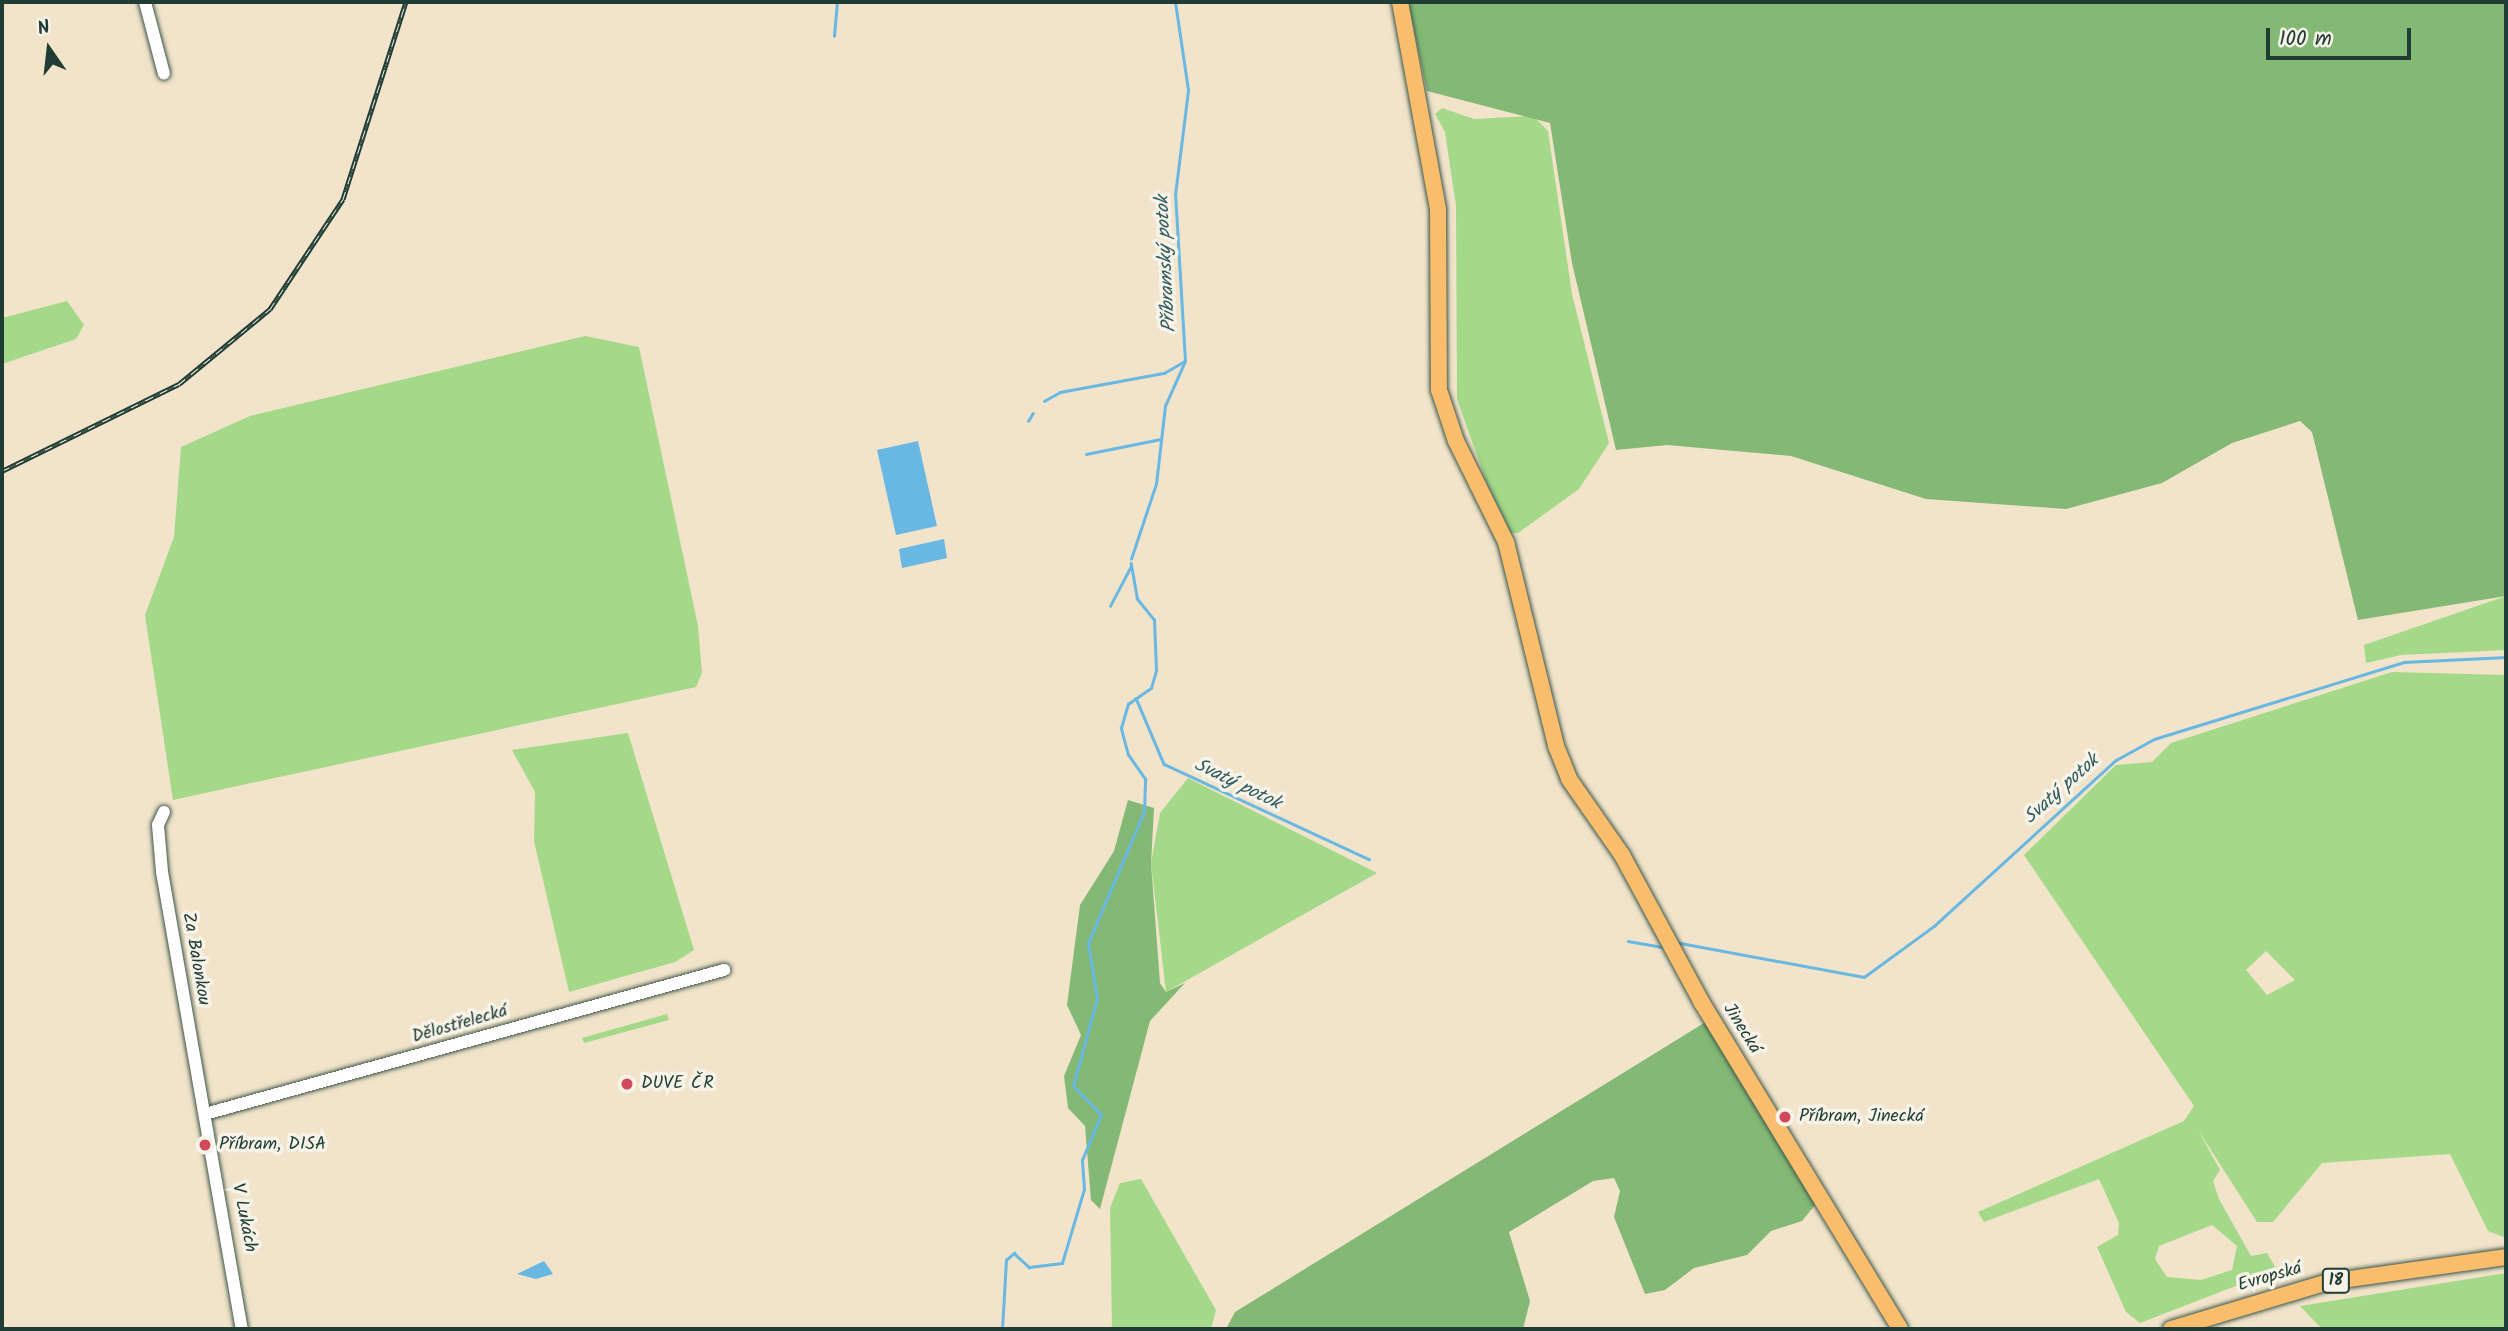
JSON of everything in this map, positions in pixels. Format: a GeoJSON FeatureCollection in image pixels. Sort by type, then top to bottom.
{"type":"FeatureCollection","features":[{"type":"Feature","properties":{"kind":"main road","name":"Jinecká"},"geometry":{"type":"LineString","coordinates":[[1400,2],[1438,210],[1439,390],[1456,441],[1506,542],[1556,746],[1569,779],[1627,863],[1696,993],[1900,1329]]}},
{"type":"Feature","properties":{"kind":"main road","name":"Evropská"},"geometry":{"type":"LineString","coordinates":[[2171,1329],[2328,1282],[2506,1257]]}},
{"type":"Feature","properties":{"kind":"street"},"geometry":{"type":"LineString","coordinates":[[145,2],[164,74]]}},
{"type":"Feature","properties":{"kind":"street","name":"Za Balonkou"},"geometry":{"type":"LineString","coordinates":[[164,812],[158,825],[162,872],[205,1114]]}},
{"type":"Feature","properties":{"kind":"street","name":"Dělostřelecká"},"geometry":{"type":"LineString","coordinates":[[205,1114],[724,970]]}},
{"type":"Feature","properties":{"kind":"street","name":"V Lukách"},"geometry":{"type":"LineString","coordinates":[[205,1114],[242,1329]]}},
{"type":"Feature","properties":{"kind":"green space"},"geometry":{"type":"Polygon","coordinates":[[[1408,2],[2506,2],[2506,596],[2358,620],[2312,432],[2300,421],[2232,443],[2162,483],[2066,509],[1926,499],[1791,456],[1667,445],[1616,450],[1572,263],[1550,123],[1427,91],[1408,2]]]}},
{"type":"Feature","properties":{"kind":"green space"},"geometry":{"type":"Polygon","coordinates":[[[1442,108],[1474,119],[1533,116],[1548,131],[1572,294],[1609,443],[1579,489],[1518,533],[1511,533],[1486,481],[1457,399],[1456,206],[1445,132],[1435,114],[1442,108]]]}},
{"type":"Feature","properties":{"kind":"green space"},"geometry":{"type":"Polygon","coordinates":[[[67,301],[84,325],[76,339],[2,364],[2,318],[67,301]]]}},
{"type":"Feature","properties":{"kind":"green space"},"geometry":{"type":"Polygon","coordinates":[[[585,336],[639,347],[698,626],[702,673],[696,687],[173,800],[145,615],[174,537],[181,447],[250,416],[585,336]]]}},
{"type":"Feature","properties":{"kind":"green space"},"geometry":{"type":"Polygon","coordinates":[[[2506,596],[2506,650],[2401,655],[2366,663],[2364,645],[2506,596]]]}},
{"type":"Feature","properties":{"kind":"green space"},"geometry":{"type":"Polygon","coordinates":[[[2392,672],[2506,675],[2506,1238],[2488,1231],[2450,1154],[2322,1163],[2273,1222],[2257,1222],[2198,1130],[2220,1170],[2213,1181],[2219,1199],[2251,1256],[2267,1253],[2277,1270],[2140,1323],[2126,1312],[2097,1247],[2118,1235],[2119,1223],[2099,1179],[1984,1222],[1978,1212],[2184,1121],[2194,1106],[2024,855],[2116,765],[2152,762],[2171,743],[2392,672]],[[2266,951],[2246,970],[2267,995],[2295,980],[2266,951]],[[2212,1225],[2159,1246],[2155,1259],[2167,1277],[2201,1280],[2232,1270],[2237,1246],[2212,1225]]]}},
{"type":"Feature","properties":{"kind":"green space"},"geometry":{"type":"Polygon","coordinates":[[[628,733],[694,950],[675,962],[569,992],[534,841],[535,792],[512,750],[628,733]]]}},
{"type":"Feature","properties":{"kind":"green space"},"geometry":{"type":"Polygon","coordinates":[[[1188,778],[1377,873],[1166,992],[1151,863],[1160,813],[1188,778]]]}},
{"type":"Feature","properties":{"kind":"green space"},"geometry":{"type":"Polygon","coordinates":[[[1128,800],[1154,808],[1151,863],[1160,983],[1166,992],[1185,983],[1150,1021],[1100,1209],[1091,1200],[1085,1126],[1068,1108],[1064,1076],[1081,1035],[1067,1005],[1080,905],[1114,851],[1128,800]]]}},
{"type":"Feature","properties":{"kind":"green space"},"geometry":{"type":"Polygon","coordinates":[[[667,1014],[669,1020],[584,1043],[582,1038],[667,1014]]]}},
{"type":"Feature","properties":{"kind":"green space"},"geometry":{"type":"Polygon","coordinates":[[[1709,1020],[1815,1205],[1802,1221],[1771,1231],[1747,1255],[1694,1268],[1665,1290],[1645,1294],[1614,1217],[1620,1191],[1614,1178],[1593,1181],[1509,1232],[1530,1301],[1523,1329],[1226,1329],[1235,1312],[1709,1020]]]}},
{"type":"Feature","properties":{"kind":"green space"},"geometry":{"type":"Polygon","coordinates":[[[1141,1179],[1216,1310],[1211,1329],[1112,1329],[1110,1208],[1120,1183],[1141,1179]]]}},
{"type":"Feature","properties":{"kind":"green space"},"geometry":{"type":"Polygon","coordinates":[[[2506,1273],[2506,1329],[2322,1329],[2300,1306],[2506,1273]]]}},
{"type":"Feature","properties":{"kind":"water"},"geometry":{"type":"Polygon","coordinates":[[[918,441],[937,526],[896,535],[877,450],[918,441]]]}},
{"type":"Feature","properties":{"kind":"water"},"geometry":{"type":"Polygon","coordinates":[[[944,539],[947,558],[902,568],[899,549],[944,539]]]}},
{"type":"Feature","properties":{"kind":"water"},"geometry":{"type":"Polygon","coordinates":[[[544,1261],[553,1274],[536,1279],[517,1274],[544,1261]]]}},
{"type":"Feature","properties":{"kind":"waterway"},"geometry":{"type":"LineString","coordinates":[[834,36],[837,2]]}},
{"type":"Feature","properties":{"kind":"waterway","name":"Příbramský potok"},"geometry":{"type":"LineString","coordinates":[[1131,559],[1156,484],[1165,406],[1185,361],[1175,195],[1188,90],[1175,2]]}},
{"type":"Feature","properties":{"kind":"waterway"},"geometry":{"type":"LineString","coordinates":[[1044,401],[1060,392],[1164,373],[1185,361]]}},
{"type":"Feature","properties":{"kind":"waterway"},"geometry":{"type":"LineString","coordinates":[[1028,421],[1033,413]]}},
{"type":"Feature","properties":{"kind":"waterway"},"geometry":{"type":"LineString","coordinates":[[1086,454],[1161,439]]}},
{"type":"Feature","properties":{"kind":"waterway","name":"Příbramský potok"},"geometry":{"type":"LineString","coordinates":[[1002,1329],[1006,1260],[1014,1253],[1029,1267],[1062,1263],[1084,1189],[1082,1160],[1101,1115],[1073,1086],[1097,999],[1088,943],[1144,812],[1145,779],[1128,755],[1121,728],[1128,704],[1151,688],[1156,670],[1154,620],[1137,599],[1131,564]]}},
{"type":"Feature","properties":{"kind":"waterway"},"geometry":{"type":"LineString","coordinates":[[1110,606],[1131,566]]}},
{"type":"Feature","properties":{"kind":"waterway","name":"Svatý potok"},"geometry":{"type":"LineString","coordinates":[[1675,942],[1864,977],[1934,926],[2116,760],[2154,739],[2404,662],[2506,657]]}},
{"type":"Feature","properties":{"kind":"waterway","name":"Svatý potok"},"geometry":{"type":"LineString","coordinates":[[1136,698],[1164,764],[1369,859]]}},
{"type":"Feature","properties":{"kind":"waterway","name":"Svatý potok"},"geometry":{"type":"LineString","coordinates":[[1628,941],[1663,947]]}},
{"type":"Feature","properties":{"kind":"railway"},"geometry":{"type":"LineString","coordinates":[[2,471],[179,384],[270,309],[343,199],[406,2]]}},
{"type":"Feature","properties":{"kind":"place","name":"DUVE ČR"},"geometry":{"type":"Point","coordinates":[627,1084]}},
{"type":"Feature","properties":{"kind":"place","name":"Příbram, Jinecká"},"geometry":{"type":"Point","coordinates":[1785,1117]}},
{"type":"Feature","properties":{"kind":"place","name":"Příbram, DISA"},"geometry":{"type":"Point","coordinates":[205,1145]}}]}
